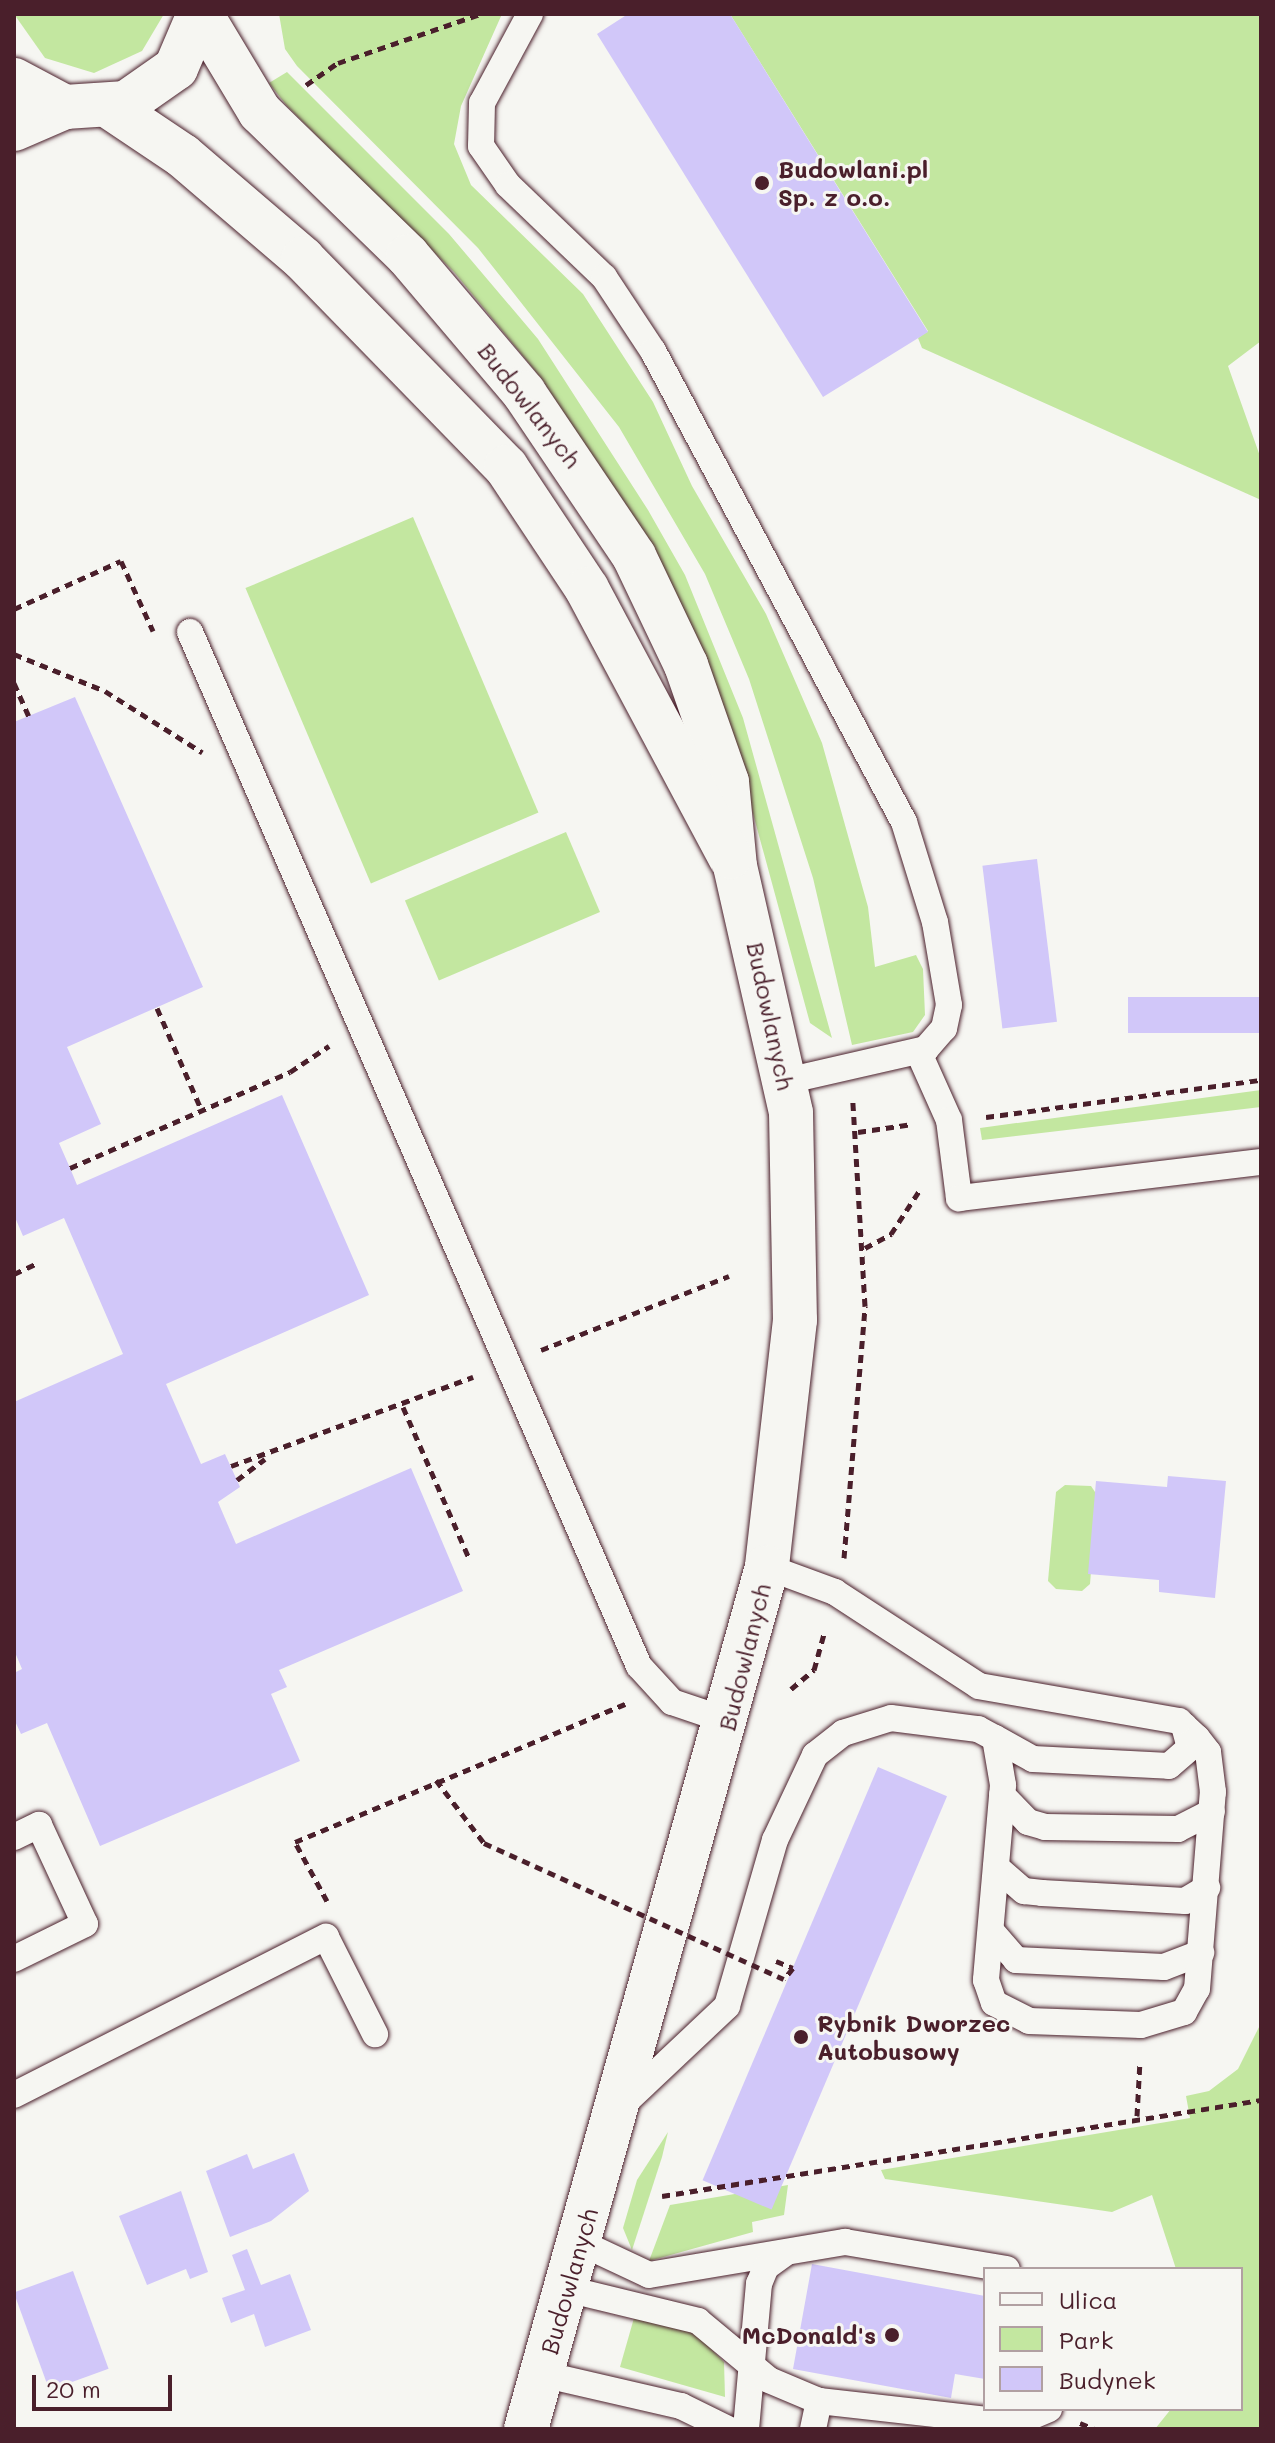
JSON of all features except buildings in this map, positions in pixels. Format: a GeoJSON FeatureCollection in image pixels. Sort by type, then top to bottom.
{"type":"FeatureCollection","features":[{"type":"Feature","properties":{"kind":"street"},"geometry":{"type":"LineString","coordinates":[[14,129],[65,107],[110,107],[166,79],[192,41],[200,14]]}},
{"type":"Feature","properties":{"kind":"street","name":"Budowlanych"},"geometry":{"type":"LineString","coordinates":[[200,14],[260,112],[423,272],[554,431],[622,535],[672,634],[727,782],[735,866],[786,1081],[795,1320],[767,1567],[728,1721],[526,2429]]}},
{"type":"Feature","properties":{"kind":"street"},"geometry":{"type":"LineString","coordinates":[[14,80],[65,107]]}},
{"type":"Feature","properties":{"kind":"street","name":"Budowlanych"},"geometry":{"type":"LineString","coordinates":[[110,107],[183,156],[303,259],[506,467],[587,589],[735,866]]}},
{"type":"Feature","properties":{"kind":"lane"},"geometry":{"type":"LineString","coordinates":[[530,14],[482,103],[481,146],[508,185],[604,277],[645,339],[904,822],[935,922],[949,1005],[944,1028],[919,1053],[786,1081]]}},
{"type":"Feature","properties":{"kind":"lane"},"geometry":{"type":"LineString","coordinates":[[190,632],[643,1673],[672,1702],[728,1721]]}},
{"type":"Feature","properties":{"kind":"lane"},"geometry":{"type":"LineString","coordinates":[[919,1053],[949,1120],[959,1198],[1261,1162]]}},
{"type":"Feature","properties":{"kind":"lane"},"geometry":{"type":"LineString","coordinates":[[767,1567],[835,1592],[979,1686],[1184,1726],[1208,1752],[1212,1812],[1197,1989],[1184,2012],[1165,2022],[1029,2021],[994,2003],[986,1980],[1002,1795],[995,1738]]}},
{"type":"Feature","properties":{"kind":"lane"},"geometry":{"type":"LineString","coordinates":[[620,2107],[727,2006],[775,1840],[815,1755],[843,1733],[891,1718],[978,1729],[1033,1759],[1169,1766],[1190,1748],[1184,1726]]}},
{"type":"Feature","properties":{"kind":"lane"},"geometry":{"type":"LineString","coordinates":[[1002,1795],[1028,1822],[1045,1827],[1178,1829],[1212,1812]]}},
{"type":"Feature","properties":{"kind":"lane"},"geometry":{"type":"LineString","coordinates":[[14,1837],[39,1825],[85,1924],[14,1959]]}},
{"type":"Feature","properties":{"kind":"lane"},"geometry":{"type":"LineString","coordinates":[[996,1867],[1024,1891],[1042,1893],[1185,1901],[1207,1888]]}},
{"type":"Feature","properties":{"kind":"lane"},"geometry":{"type":"LineString","coordinates":[[992,1932],[1016,1960],[1035,1962],[1164,1967],[1201,1953]]}},
{"type":"Feature","properties":{"kind":"lane"},"geometry":{"type":"LineString","coordinates":[[14,2095],[326,1937],[375,2034]]}},
{"type":"Feature","properties":{"kind":"lane"},"geometry":{"type":"LineString","coordinates":[[579,2242],[649,2275],[845,2242],[995,2267]]}},
{"type":"Feature","properties":{"kind":"lane"},"geometry":{"type":"LineString","coordinates":[[746,2429],[750,2362],[761,2273],[785,2253]]}},
{"type":"Feature","properties":{"kind":"lane"},"geometry":{"type":"LineString","coordinates":[[567,2289],[698,2321],[769,2380],[819,2401],[1016,2423],[1044,2411]]}},
{"type":"Feature","properties":{"kind":"lane"},"geometry":{"type":"LineString","coordinates":[[542,2374],[681,2406],[728,2429]]}},
{"type":"Feature","properties":{"kind":"lane"},"geometry":{"type":"LineString","coordinates":[[813,2429],[819,2401]]}},
{"type":"Feature","properties":{"kind":"path"},"geometry":{"type":"LineString","coordinates":[[306,85],[338,63],[480,14]]}},
{"type":"Feature","properties":{"kind":"path"},"geometry":{"type":"LineString","coordinates":[[14,609],[121,561],[158,642]]}},
{"type":"Feature","properties":{"kind":"path"},"geometry":{"type":"LineString","coordinates":[[14,654],[105,691],[197,754],[237,739]]}},
{"type":"Feature","properties":{"kind":"path"},"geometry":{"type":"LineString","coordinates":[[14,683],[29,716]]}},
{"type":"Feature","properties":{"kind":"path"},"geometry":{"type":"LineString","coordinates":[[201,737],[213,765]]}},
{"type":"Feature","properties":{"kind":"path"},"geometry":{"type":"LineString","coordinates":[[157,1008],[202,1111]]}},
{"type":"Feature","properties":{"kind":"path"},"geometry":{"type":"LineString","coordinates":[[70,1168],[290,1072],[363,1026]]}},
{"type":"Feature","properties":{"kind":"path"},"geometry":{"type":"LineString","coordinates":[[858,1132],[1261,1080]]}},
{"type":"Feature","properties":{"kind":"path"},"geometry":{"type":"LineString","coordinates":[[850,1535],[865,1248],[858,1132],[852,1094]]}},
{"type":"Feature","properties":{"kind":"path"},"geometry":{"type":"LineString","coordinates":[[865,1248],[891,1234],[926,1181],[954,1165]]}},
{"type":"Feature","properties":{"kind":"path"},"geometry":{"type":"LineString","coordinates":[[14,1274],[38,1263]]}},
{"type":"Feature","properties":{"kind":"path"},"geometry":{"type":"LineString","coordinates":[[231,1466],[266,1458],[403,1407],[729,1276]]}},
{"type":"Feature","properties":{"kind":"path"},"geometry":{"type":"LineString","coordinates":[[403,1407],[469,1558]]}},
{"type":"Feature","properties":{"kind":"path"},"geometry":{"type":"LineString","coordinates":[[237,1480],[266,1458]]}},
{"type":"Feature","properties":{"kind":"path"},"geometry":{"type":"LineString","coordinates":[[326,1937],[331,1910],[295,1842],[592,1714]]}},
{"type":"Feature","properties":{"kind":"path"},"geometry":{"type":"LineString","coordinates":[[436,1780],[484,1843],[784,1979],[793,1968],[775,1961]]}},
{"type":"Feature","properties":{"kind":"path"},"geometry":{"type":"LineString","coordinates":[[662,2196],[1261,2100]]}},
{"type":"Feature","properties":{"kind":"green space"},"geometry":{"type":"Polygon","coordinates":[[[14,14],[164,14],[142,51],[94,73],[45,58],[14,14]]]}},
{"type":"Feature","properties":{"kind":"green space"},"geometry":{"type":"Polygon","coordinates":[[[279,14],[502,14],[461,106],[454,144],[471,185],[583,294],[653,402],[692,486],[766,614],[822,743],[868,907],[875,967],[916,955],[923,969],[925,1015],[913,1032],[852,1045],[813,878],[749,679],[705,574],[619,427],[478,248],[297,66],[285,49],[279,14]]]}},
{"type":"Feature","properties":{"kind":"green space"},"geometry":{"type":"Polygon","coordinates":[[[730,14],[1261,14],[1261,341],[1228,366],[1261,459],[1261,500],[922,348],[918,338],[928,331],[730,14]]]}},
{"type":"Feature","properties":{"kind":"green space"},"geometry":{"type":"Polygon","coordinates":[[[287,72],[449,234],[538,339],[648,510],[685,575],[743,718],[832,1038],[810,1023],[736,751],[611,485],[541,378],[454,272],[287,106],[269,83],[287,72]]]}},
{"type":"Feature","properties":{"kind":"green space"},"geometry":{"type":"Polygon","coordinates":[[[413,517],[538,812],[371,884],[245,588],[413,517]]]}},
{"type":"Feature","properties":{"kind":"green space"},"geometry":{"type":"Polygon","coordinates":[[[566,832],[600,912],[439,980],[405,900],[566,832]]]}},
{"type":"Feature","properties":{"kind":"green space"},"geometry":{"type":"Polygon","coordinates":[[[1261,1090],[1261,1107],[982,1140],[980,1128],[1261,1090]]]}},
{"type":"Feature","properties":{"kind":"green space"},"geometry":{"type":"Polygon","coordinates":[[[1065,1485],[1091,1486],[1097,1495],[1090,1584],[1082,1591],[1056,1589],[1048,1581],[1056,1492],[1065,1485]]]}},
{"type":"Feature","properties":{"kind":"green space"},"geometry":{"type":"Polygon","coordinates":[[[1261,2023],[1261,2429],[1155,2429],[1169,2411],[1243,2411],[1243,2267],[1175,2267],[1152,2195],[1112,2212],[885,2179],[881,2170],[1190,2118],[1186,2096],[1209,2091],[1238,2069],[1261,2023]]]}},
{"type":"Feature","properties":{"kind":"green space"},"geometry":{"type":"Polygon","coordinates":[[[668,2132],[632,2250],[623,2228],[637,2180],[668,2132]]]}},
{"type":"Feature","properties":{"kind":"green space"},"geometry":{"type":"Polygon","coordinates":[[[788,2185],[784,2215],[752,2222],[753,2232],[649,2261],[670,2205],[788,2185]]]}},
{"type":"Feature","properties":{"kind":"green space"},"geometry":{"type":"Polygon","coordinates":[[[634,2318],[694,2332],[724,2362],[725,2397],[620,2367],[634,2318]]]}},
{"type":"Feature","properties":{"kind":"place","name":"Budowlani.pl Sp. z o.o."},"geometry":{"type":"Point","coordinates":[762,183]}},
{"type":"Feature","properties":{"kind":"place","name":"Rybnik Dworzec Autobusowy"},"geometry":{"type":"Point","coordinates":[801,2037]}},
{"type":"Feature","properties":{"kind":"place","name":"McDonald's"},"geometry":{"type":"Point","coordinates":[892,2335]}}]}
